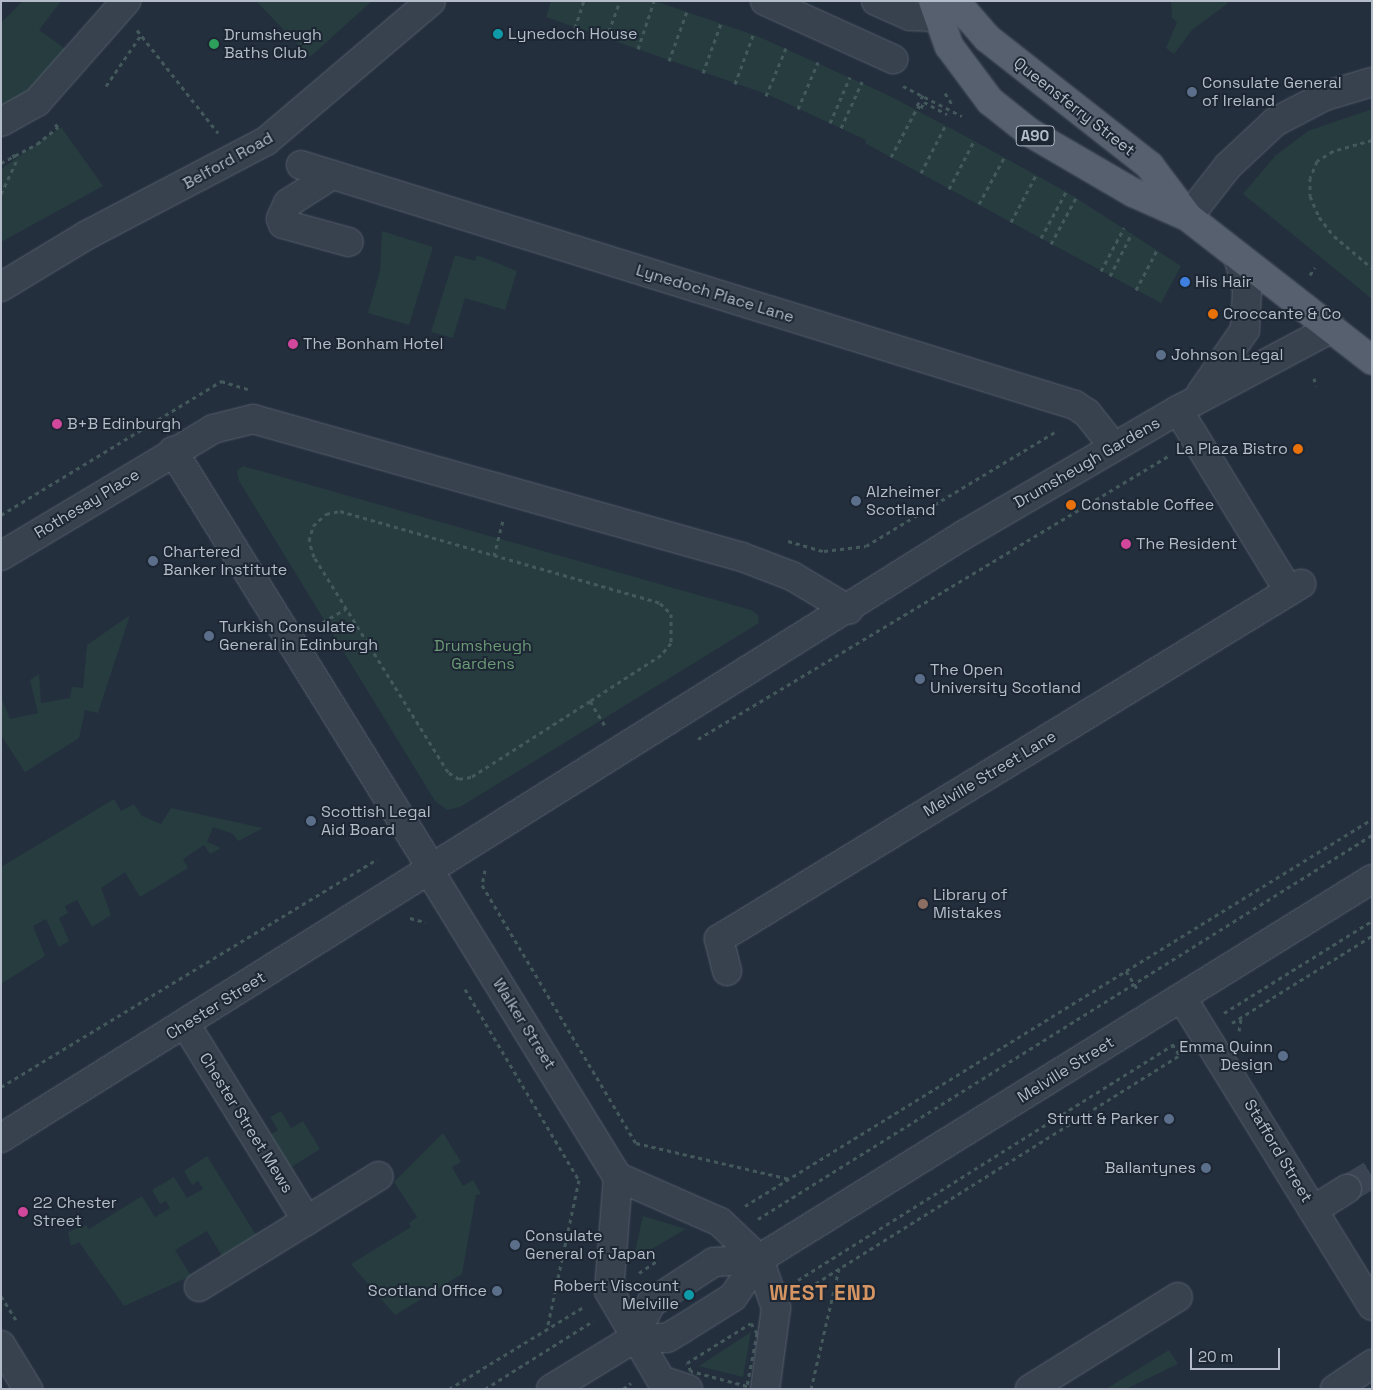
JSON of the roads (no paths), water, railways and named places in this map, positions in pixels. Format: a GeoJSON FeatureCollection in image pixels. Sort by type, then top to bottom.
{"type":"FeatureCollection","features":[{"type":"Feature","properties":{"kind":"main road","name":"Queensferry Street"},"geometry":{"type":"LineString","coordinates":[[941,7],[987,38],[1150,166],[1188,218]]}},
{"type":"Feature","properties":{"kind":"main road","name":"Queensferry Street"},"geometry":{"type":"LineString","coordinates":[[941,7],[949,46],[990,101],[1029,132],[1134,193],[1188,218],[1372,360]]}},
{"type":"Feature","properties":{"kind":"street","name":"Belford Road"},"geometry":{"type":"LineString","coordinates":[[1,287],[87,235],[266,141],[431,1]]}},
{"type":"Feature","properties":{"kind":"street"},"geometry":{"type":"LineString","coordinates":[[765,1],[893,59]]}},
{"type":"Feature","properties":{"kind":"street"},"geometry":{"type":"LineString","coordinates":[[876,1],[914,17],[941,7]]}},
{"type":"Feature","properties":{"kind":"street"},"geometry":{"type":"LineString","coordinates":[[1,122],[37,102],[123,4]]}},
{"type":"Feature","properties":{"kind":"street"},"geometry":{"type":"LineString","coordinates":[[1188,218],[1228,166],[1275,122],[1325,96],[1372,82]]}},
{"type":"Feature","properties":{"kind":"street","name":"Lynedoch Place Lane"},"geometry":{"type":"LineString","coordinates":[[301,165],[1075,405],[1087,413],[1114,447]]}},
{"type":"Feature","properties":{"kind":"street"},"geometry":{"type":"LineString","coordinates":[[332,175],[288,203],[281,219],[283,224],[349,242]]}},
{"type":"Feature","properties":{"kind":"street"},"geometry":{"type":"LineString","coordinates":[[1187,405],[1245,330],[1247,290],[1238,256]]}},
{"type":"Feature","properties":{"kind":"street","name":"Drumsheugh Gardens"},"geometry":{"type":"LineString","coordinates":[[432,871],[848,610],[1114,447],[1187,405],[1332,328]]}},
{"type":"Feature","properties":{"kind":"street","name":"Melville Street Lane"},"geometry":{"type":"LineString","coordinates":[[727,971],[719,939],[1295,588],[1187,405]]}},
{"type":"Feature","properties":{"kind":"street"},"geometry":{"type":"LineString","coordinates":[[432,871],[173,451],[227,422],[262,420],[742,557],[792,576],[848,610]]}},
{"type":"Feature","properties":{"kind":"street","name":"Rothesay Place"},"geometry":{"type":"LineString","coordinates":[[1,556],[173,451]]}},
{"type":"Feature","properties":{"kind":"street","name":"Chester Street"},"geometry":{"type":"LineString","coordinates":[[1,1138],[432,871]]}},
{"type":"Feature","properties":{"kind":"street","name":"Walker Street"},"geometry":{"type":"LineString","coordinates":[[432,871],[618,1177]]}},
{"type":"Feature","properties":{"kind":"street","name":"Melville Street"},"geometry":{"type":"LineString","coordinates":[[551,1389],[634,1339],[667,1338],[725,1302],[759,1259],[1372,879]]}},
{"type":"Feature","properties":{"kind":"street","name":"Stafford Street"},"geometry":{"type":"LineString","coordinates":[[1182,998],[1202,1027],[1372,1306]]}},
{"type":"Feature","properties":{"kind":"street","name":"Chester Street Mews"},"geometry":{"type":"LineString","coordinates":[[186,1025],[306,1221]]}},
{"type":"Feature","properties":{"kind":"street"},"geometry":{"type":"LineString","coordinates":[[199,1287],[379,1176]]}},
{"type":"Feature","properties":{"kind":"street"},"geometry":{"type":"LineString","coordinates":[[688,1389],[661,1380],[634,1339],[613,1299],[618,1177],[727,1228],[759,1259],[774,1302],[765,1389]]}},
{"type":"Feature","properties":{"kind":"street"},"geometry":{"type":"LineString","coordinates":[[1313,1210],[1347,1189]]}},
{"type":"Feature","properties":{"kind":"street","name":"Melville Street"},"geometry":{"type":"LineString","coordinates":[[634,1339],[651,1303],[714,1262],[759,1259]]}},
{"type":"Feature","properties":{"kind":"street"},"geometry":{"type":"LineString","coordinates":[[1030,1389],[1178,1297]]}},
{"type":"Feature","properties":{"kind":"street"},"geometry":{"type":"LineString","coordinates":[[1,1345],[28,1389]]}},
{"type":"Feature","properties":{"kind":"street"},"geometry":{"type":"LineString","coordinates":[[1335,1389],[1372,1364]]}},
{"type":"Feature","properties":{"kind":"tunnel"},"geometry":{"type":"LineString","coordinates":[[1347,1189],[1372,1174]]}},
{"type":"Feature","properties":{"kind":"place","name":"Lynedoch House"},"geometry":{"type":"Point","coordinates":[498,34]}},
{"type":"Feature","properties":{"kind":"place","name":"Drumsheugh Baths Club"},"geometry":{"type":"Point","coordinates":[214,44]}},
{"type":"Feature","properties":{"kind":"place","name":"Consulate General of Ireland"},"geometry":{"type":"Point","coordinates":[1192,92]}},
{"type":"Feature","properties":{"kind":"place","name":"His Hair"},"geometry":{"type":"Point","coordinates":[1185,282]}},
{"type":"Feature","properties":{"kind":"place","name":"Croccante & Co"},"geometry":{"type":"Point","coordinates":[1213,314]}},
{"type":"Feature","properties":{"kind":"place","name":"The Bonham Hotel"},"geometry":{"type":"Point","coordinates":[293,344]}},
{"type":"Feature","properties":{"kind":"place","name":"Johnson Legal"},"geometry":{"type":"Point","coordinates":[1161,355]}},
{"type":"Feature","properties":{"kind":"place","name":"B+B Edinburgh"},"geometry":{"type":"Point","coordinates":[57,424]}},
{"type":"Feature","properties":{"kind":"place","name":"La Plaza Bistro"},"geometry":{"type":"Point","coordinates":[1298,449]}},
{"type":"Feature","properties":{"kind":"place","name":"Alzheimer Scotland"},"geometry":{"type":"Point","coordinates":[856,501]}},
{"type":"Feature","properties":{"kind":"place","name":"Constable Coffee"},"geometry":{"type":"Point","coordinates":[1071,505]}},
{"type":"Feature","properties":{"kind":"place","name":"The Resident"},"geometry":{"type":"Point","coordinates":[1126,544]}},
{"type":"Feature","properties":{"kind":"place","name":"Chartered Banker Institute"},"geometry":{"type":"Point","coordinates":[153,561]}},
{"type":"Feature","properties":{"kind":"place","name":"Turkish Consulate General in Edinburgh"},"geometry":{"type":"Point","coordinates":[209,636]}},
{"type":"Feature","properties":{"kind":"place","name":"The Open University Scotland"},"geometry":{"type":"Point","coordinates":[920,679]}},
{"type":"Feature","properties":{"kind":"place","name":"Scottish Legal Aid Board"},"geometry":{"type":"Point","coordinates":[311,821]}},
{"type":"Feature","properties":{"kind":"place","name":"Library of Mistakes"},"geometry":{"type":"Point","coordinates":[923,904]}},
{"type":"Feature","properties":{"kind":"place","name":"Emma Quinn Design"},"geometry":{"type":"Point","coordinates":[1283,1056]}},
{"type":"Feature","properties":{"kind":"place","name":"Strutt & Parker"},"geometry":{"type":"Point","coordinates":[1169,1119]}},
{"type":"Feature","properties":{"kind":"place","name":"Ballantynes"},"geometry":{"type":"Point","coordinates":[1206,1168]}},
{"type":"Feature","properties":{"kind":"place","name":"22 Chester Street"},"geometry":{"type":"Point","coordinates":[23,1212]}},
{"type":"Feature","properties":{"kind":"place","name":"Consulate General of Japan"},"geometry":{"type":"Point","coordinates":[515,1245]}},
{"type":"Feature","properties":{"kind":"place","name":"Scotland Office"},"geometry":{"type":"Point","coordinates":[497,1291]}},
{"type":"Feature","properties":{"kind":"place","name":"Robert Viscount Melville"},"geometry":{"type":"Point","coordinates":[689,1295]}},
{"type":"Feature","properties":{"kind":"district","name":"WEST END"},"geometry":{"type":"Point","coordinates":[823,1293]}}]}
